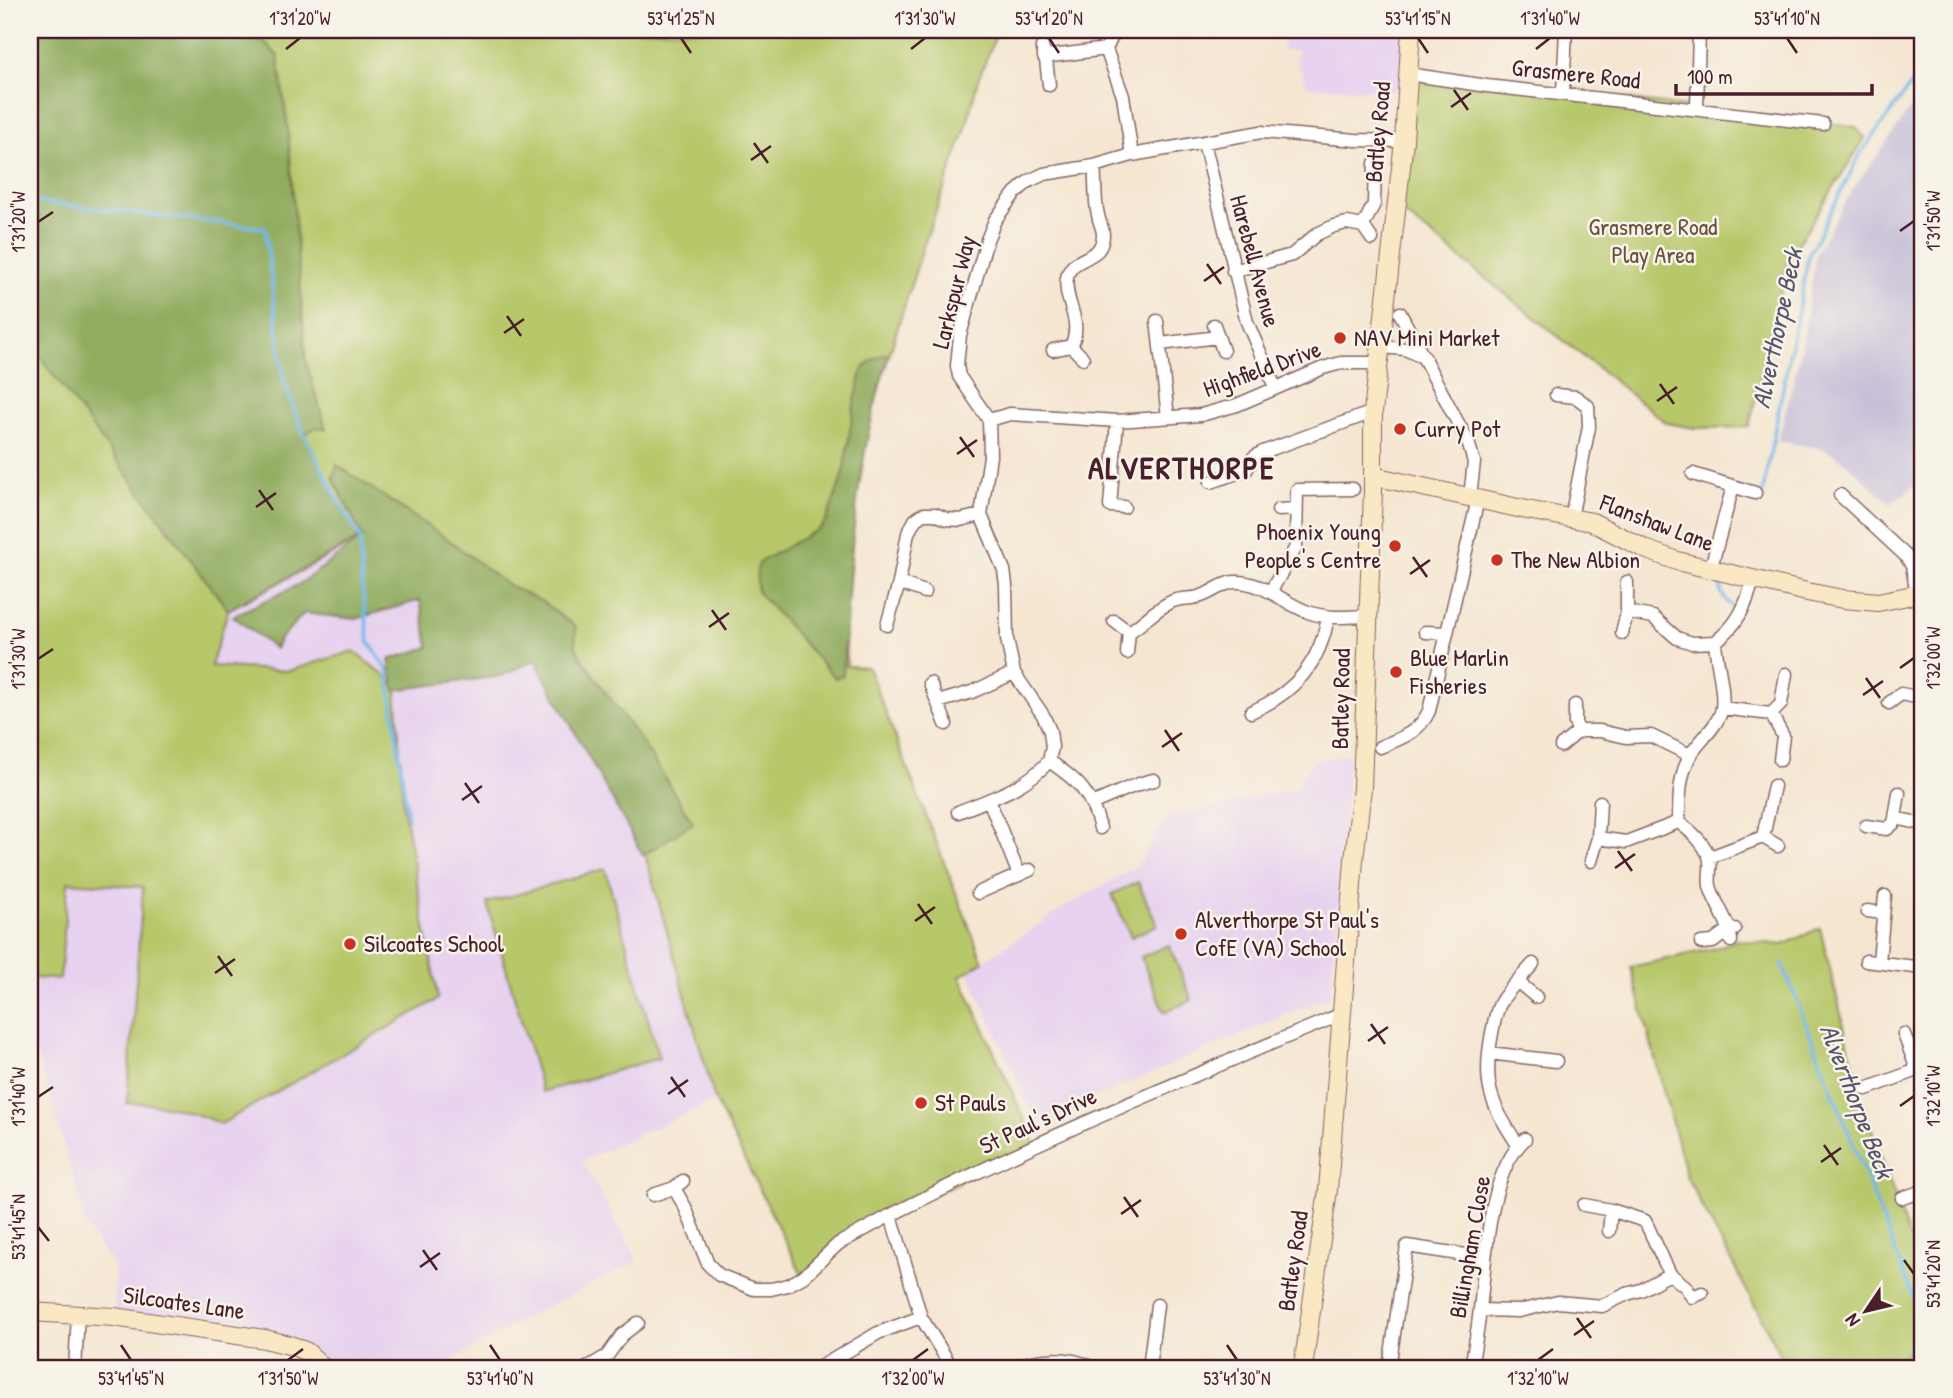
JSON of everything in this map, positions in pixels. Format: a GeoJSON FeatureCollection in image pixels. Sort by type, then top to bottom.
{"type":"FeatureCollection","features":[{"type":"Feature","properties":{"kind":"street"},"geometry":{"type":"LineString","coordinates":[[1115,30],[1106,49],[1123,96],[1132,155]]}},
{"type":"Feature","properties":{"kind":"street","name":"Batley Road"},"geometry":{"type":"LineString","coordinates":[[1303,1368],[1328,1190],[1364,765],[1373,412],[1404,141],[1411,30]]}},
{"type":"Feature","properties":{"kind":"street"},"geometry":{"type":"LineString","coordinates":[[1563,93],[1566,30]]}},
{"type":"Feature","properties":{"kind":"street"},"geometry":{"type":"LineString","coordinates":[[1697,109],[1699,30]]}},
{"type":"Feature","properties":{"kind":"street"},"geometry":{"type":"LineString","coordinates":[[1049,85],[1043,52],[1106,49]]}},
{"type":"Feature","properties":{"kind":"street","name":"Grasmere Road"},"geometry":{"type":"LineString","coordinates":[[1408,74],[1487,86],[1823,124]]}},
{"type":"Feature","properties":{"kind":"street","name":"Larkspur Way"},"geometry":{"type":"LineString","coordinates":[[989,420],[959,376],[957,366],[960,335],[995,220],[1015,193],[1029,181],[1044,174],[1094,166],[1132,155],[1261,132],[1404,141]]}},
{"type":"Feature","properties":{"kind":"street","name":"Harebell Avenue"},"geometry":{"type":"LineString","coordinates":[[1204,142],[1247,322],[1275,387]]}},
{"type":"Feature","properties":{"kind":"street"},"geometry":{"type":"LineString","coordinates":[[1363,226],[1374,204],[1375,163]]}},
{"type":"Feature","properties":{"kind":"street"},"geometry":{"type":"LineString","coordinates":[[1071,346],[1076,336],[1076,321],[1067,285],[1068,275],[1079,260],[1098,250],[1103,241],[1097,213],[1094,166]]}},
{"type":"Feature","properties":{"kind":"street"},"geometry":{"type":"LineString","coordinates":[[1233,271],[1292,255],[1317,234],[1334,226],[1347,223],[1363,226],[1371,239]]}},
{"type":"Feature","properties":{"kind":"street"},"geometry":{"type":"LineString","coordinates":[[1380,747],[1412,733],[1424,723],[1429,711],[1474,498],[1474,462],[1468,442],[1400,313]]}},
{"type":"Feature","properties":{"kind":"street"},"geometry":{"type":"LineString","coordinates":[[1157,321],[1168,417]]}},
{"type":"Feature","properties":{"kind":"street"},"geometry":{"type":"LineString","coordinates":[[1160,344],[1216,331],[1223,351]]}},
{"type":"Feature","properties":{"kind":"street"},"geometry":{"type":"LineString","coordinates":[[1053,350],[1071,346]]}},
{"type":"Feature","properties":{"kind":"street"},"geometry":{"type":"LineString","coordinates":[[1071,346],[1083,358]]}},
{"type":"Feature","properties":{"kind":"street","name":"Highfield Drive"},"geometry":{"type":"LineString","coordinates":[[989,420],[1010,414],[1117,421],[1222,410],[1341,363],[1405,349],[1425,358]]}},
{"type":"Feature","properties":{"kind":"street"},"geometry":{"type":"LineString","coordinates":[[1556,395],[1576,397],[1588,406],[1589,428],[1571,517]]}},
{"type":"Feature","properties":{"kind":"street"},"geometry":{"type":"LineString","coordinates":[[1212,482],[1246,470],[1254,457],[1263,452],[1373,412]]}},
{"type":"Feature","properties":{"kind":"street"},"geometry":{"type":"LineString","coordinates":[[958,811],[989,800],[1030,779],[1049,761],[1052,747],[1050,730],[1043,715],[1014,673],[1007,639],[1004,570],[981,514],[990,456],[989,420]]}},
{"type":"Feature","properties":{"kind":"street"},"geometry":{"type":"LineString","coordinates":[[1117,421],[1110,506],[1124,507]]}},
{"type":"Feature","properties":{"kind":"street"},"geometry":{"type":"LineString","coordinates":[[1693,474],[1755,493]]}},
{"type":"Feature","properties":{"kind":"street","name":"Flanshaw Lane"},"geometry":{"type":"LineString","coordinates":[[1373,477],[1592,522],[1645,549],[1710,570],[1843,599],[1878,602],[1920,594]]}},
{"type":"Feature","properties":{"kind":"street"},"geometry":{"type":"LineString","coordinates":[[1710,570],[1732,486]]}},
{"type":"Feature","properties":{"kind":"street"},"geometry":{"type":"LineString","coordinates":[[1271,591],[1296,547],[1297,490],[1353,489]]}},
{"type":"Feature","properties":{"kind":"street"},"geometry":{"type":"LineString","coordinates":[[1840,495],[1906,556],[1912,566],[1920,594]]}},
{"type":"Feature","properties":{"kind":"street"},"geometry":{"type":"LineString","coordinates":[[1278,510],[1295,509]]}},
{"type":"Feature","properties":{"kind":"street"},"geometry":{"type":"LineString","coordinates":[[887,625],[899,583],[908,533],[915,520],[923,514],[960,520],[981,514]]}},
{"type":"Feature","properties":{"kind":"street"},"geometry":{"type":"LineString","coordinates":[[1627,612],[1653,617],[1677,638],[1692,643],[1715,642],[1738,620],[1753,579]]}},
{"type":"Feature","properties":{"kind":"street"},"geometry":{"type":"LineString","coordinates":[[1129,632],[1146,621],[1160,607],[1205,595],[1230,582],[1271,591],[1309,612],[1328,617],[1367,616]]}},
{"type":"Feature","properties":{"kind":"street"},"geometry":{"type":"LineString","coordinates":[[1622,633],[1627,612],[1627,582]]}},
{"type":"Feature","properties":{"kind":"street"},"geometry":{"type":"LineString","coordinates":[[899,583],[925,592]]}},
{"type":"Feature","properties":{"kind":"street"},"geometry":{"type":"LineString","coordinates":[[1251,712],[1275,701],[1293,687],[1309,668],[1325,636],[1328,617]]}},
{"type":"Feature","properties":{"kind":"street"},"geometry":{"type":"LineString","coordinates":[[1114,621],[1129,632]]}},
{"type":"Feature","properties":{"kind":"street"},"geometry":{"type":"LineString","coordinates":[[1127,653],[1129,632]]}},
{"type":"Feature","properties":{"kind":"street"},"geometry":{"type":"LineString","coordinates":[[1425,632],[1447,633]]}},
{"type":"Feature","properties":{"kind":"street"},"geometry":{"type":"LineString","coordinates":[[1678,822],[1684,772],[1690,755],[1714,724],[1722,708],[1715,642]]}},
{"type":"Feature","properties":{"kind":"street"},"geometry":{"type":"LineString","coordinates":[[938,702],[972,692],[1014,673]]}},
{"type":"Feature","properties":{"kind":"street"},"geometry":{"type":"LineString","coordinates":[[1771,714],[1781,704],[1786,674]]}},
{"type":"Feature","properties":{"kind":"street"},"geometry":{"type":"LineString","coordinates":[[1900,681],[1902,694]]}},
{"type":"Feature","properties":{"kind":"street"},"geometry":{"type":"LineString","coordinates":[[930,682],[946,723]]}},
{"type":"Feature","properties":{"kind":"street"},"geometry":{"type":"LineString","coordinates":[[1889,703],[1902,694],[1916,696],[1923,693]]}},
{"type":"Feature","properties":{"kind":"street"},"geometry":{"type":"LineString","coordinates":[[1575,705],[1575,723],[1579,731]]}},
{"type":"Feature","properties":{"kind":"street"},"geometry":{"type":"LineString","coordinates":[[1722,708],[1771,714]]}},
{"type":"Feature","properties":{"kind":"street"},"geometry":{"type":"LineString","coordinates":[[1771,714],[1783,736],[1780,760]]}},
{"type":"Feature","properties":{"kind":"street"},"geometry":{"type":"LineString","coordinates":[[1562,746],[1579,731],[1600,731],[1626,737],[1651,736],[1690,755]]}},
{"type":"Feature","properties":{"kind":"street"},"geometry":{"type":"LineString","coordinates":[[1049,761],[1078,783],[1093,803],[1100,828]]}},
{"type":"Feature","properties":{"kind":"street"},"geometry":{"type":"LineString","coordinates":[[1093,803],[1116,795],[1133,784],[1154,780]]}},
{"type":"Feature","properties":{"kind":"street"},"geometry":{"type":"LineString","coordinates":[[1763,837],[1774,786]]}},
{"type":"Feature","properties":{"kind":"street"},"geometry":{"type":"LineString","coordinates":[[1866,826],[1887,829],[1894,823],[1899,793]]}},
{"type":"Feature","properties":{"kind":"street"},"geometry":{"type":"LineString","coordinates":[[978,893],[1024,873],[989,800]]}},
{"type":"Feature","properties":{"kind":"street"},"geometry":{"type":"LineString","coordinates":[[1591,861],[1598,838],[1600,802]]}},
{"type":"Feature","properties":{"kind":"street"},"geometry":{"type":"LineString","coordinates":[[1895,818],[1923,824]]}},
{"type":"Feature","properties":{"kind":"street"},"geometry":{"type":"LineString","coordinates":[[1598,838],[1626,842],[1678,822]]}},
{"type":"Feature","properties":{"kind":"street"},"geometry":{"type":"LineString","coordinates":[[1678,822],[1700,839],[1710,857],[1709,882],[1717,905],[1733,933],[1713,942],[1701,943]]}},
{"type":"Feature","properties":{"kind":"street"},"geometry":{"type":"LineString","coordinates":[[1710,857],[1763,837]]}},
{"type":"Feature","properties":{"kind":"street"},"geometry":{"type":"LineString","coordinates":[[1763,837],[1778,846]]}},
{"type":"Feature","properties":{"kind":"street"},"geometry":{"type":"LineString","coordinates":[[1885,896],[1872,962],[1923,968]]}},
{"type":"Feature","properties":{"kind":"street"},"geometry":{"type":"LineString","coordinates":[[1867,911],[1883,913]]}},
{"type":"Feature","properties":{"kind":"street"},"geometry":{"type":"LineString","coordinates":[[1533,964],[1501,1002],[1489,1053],[1556,1061]]}},
{"type":"Feature","properties":{"kind":"street"},"geometry":{"type":"LineString","coordinates":[[1518,982],[1536,997]]}},
{"type":"Feature","properties":{"kind":"street","name":"St Paul's Drive"},"geometry":{"type":"LineString","coordinates":[[653,1195],[678,1185],[708,1264],[719,1275],[754,1289],[788,1285],[803,1277],[838,1244],[1013,1155],[1132,1101],[1342,1014]]}},
{"type":"Feature","properties":{"kind":"street"},"geometry":{"type":"LineString","coordinates":[[1866,1089],[1920,1069],[1903,1034]]}},
{"type":"Feature","properties":{"kind":"street","name":"Billingham Close"},"geometry":{"type":"LineString","coordinates":[[1471,1368],[1485,1258],[1500,1179],[1508,1160],[1522,1142],[1495,1109],[1486,1072],[1489,1053]]}},
{"type":"Feature","properties":{"kind":"street"},"geometry":{"type":"LineString","coordinates":[[1902,1198],[1923,1191]]}},
{"type":"Feature","properties":{"kind":"street"},"geometry":{"type":"LineString","coordinates":[[1584,1205],[1646,1221],[1670,1273],[1686,1287],[1692,1297],[1702,1293]]}},
{"type":"Feature","properties":{"kind":"street"},"geometry":{"type":"LineString","coordinates":[[1609,1231],[1611,1210]]}},
{"type":"Feature","properties":{"kind":"street"},"geometry":{"type":"LineString","coordinates":[[891,1215],[921,1317],[952,1368]]}},
{"type":"Feature","properties":{"kind":"street"},"geometry":{"type":"LineString","coordinates":[[1388,1368],[1407,1246],[1485,1258]]}},
{"type":"Feature","properties":{"kind":"street"},"geometry":{"type":"LineString","coordinates":[[1480,1310],[1519,1311],[1558,1302],[1602,1306],[1641,1290],[1670,1273]]}},
{"type":"Feature","properties":{"kind":"street"},"geometry":{"type":"LineString","coordinates":[[1149,1368],[1157,1305]]}},
{"type":"Feature","properties":{"kind":"street","name":"Silcoates Lane"},"geometry":{"type":"LineString","coordinates":[[30,1312],[78,1314],[265,1339],[307,1352],[324,1368]]}},
{"type":"Feature","properties":{"kind":"street"},"geometry":{"type":"LineString","coordinates":[[75,1368],[78,1314]]}},
{"type":"Feature","properties":{"kind":"street"},"geometry":{"type":"LineString","coordinates":[[818,1368],[878,1333],[921,1317]]}},
{"type":"Feature","properties":{"kind":"street"},"geometry":{"type":"LineString","coordinates":[[587,1368],[607,1356],[622,1335],[638,1323]]}},
{"type":"Feature","properties":{"kind":"street"},"geometry":{"type":"LineString","coordinates":[[1012,1368],[1028,1361],[1059,1359],[1094,1368]]}},
{"type":"Feature","properties":{"kind":"shaded area"},"geometry":{"type":"Polygon","coordinates":[[[1283,30],[1407,30],[1404,92],[1307,86],[1296,60],[1297,51],[1283,49],[1283,30]]]}},
{"type":"Feature","properties":{"kind":"shaded area"},"geometry":{"type":"Polygon","coordinates":[[[1923,91],[1923,478],[1891,504],[1844,461],[1824,449],[1778,441],[1802,346],[1816,253],[1851,192],[1923,91]]]}},
{"type":"Feature","properties":{"kind":"shaded area","name":"Silcoates School"},"geometry":{"type":"Polygon","coordinates":[[[30,343],[400,512],[570,635],[644,853],[715,1100],[582,1161],[638,1261],[525,1318],[439,1368],[324,1368],[306,1352],[114,1317],[115,1267],[87,1229],[53,1105],[30,1034],[30,343]]]}},
{"type":"Feature","properties":{"kind":"shaded area","name":"Alverthorpe St Paul's CofE (VA) School"},"geometry":{"type":"Polygon","coordinates":[[[1349,754],[1342,875],[1330,996],[1037,1123],[968,971],[1068,905],[1137,866],[1167,818],[1298,788],[1300,778],[1314,761],[1349,754]]]}},
{"type":"Feature","properties":{"kind":"green space"},"geometry":{"type":"Polygon","coordinates":[[[30,30],[998,30],[978,80],[965,131],[924,244],[880,384],[864,447],[844,568],[844,628],[847,666],[868,667],[983,962],[960,976],[1036,1145],[861,1229],[803,1277],[715,1100],[645,854],[643,855],[533,653],[361,539],[228,610],[211,666],[288,671],[354,651],[396,685],[403,806],[438,999],[221,1124],[175,1108],[127,1103],[143,887],[68,882],[60,979],[30,978],[30,30]]]}},
{"type":"Feature","properties":{"kind":"green space"},"geometry":{"type":"Polygon","coordinates":[[[30,30],[192,30],[264,41],[278,56],[288,129],[306,362],[326,429],[317,427],[305,434],[360,538],[228,610],[30,343],[35,326],[30,316],[30,30]]]}},
{"type":"Feature","properties":{"kind":"green space","name":"Grasmere Road Play Area"},"geometry":{"type":"Polygon","coordinates":[[[1408,74],[1856,127],[1865,138],[1788,260],[1749,427],[1694,428],[1667,423],[1396,207],[1408,74]]]}},
{"type":"Feature","properties":{"kind":"green space"},"geometry":{"type":"Polygon","coordinates":[[[884,354],[889,355],[868,434],[861,473],[848,594],[843,675],[835,678],[757,591],[757,569],[760,562],[820,528],[826,521],[843,475],[863,368],[884,354]]]}},
{"type":"Feature","properties":{"kind":"green space"},"geometry":{"type":"Polygon","coordinates":[[[337,465],[453,543],[506,584],[541,601],[576,627],[575,645],[580,656],[643,744],[693,823],[643,855],[535,660],[501,676],[395,690],[389,660],[429,647],[420,600],[356,619],[304,613],[279,640],[275,649],[233,616],[298,585],[363,538],[333,478],[337,465]]]}},
{"type":"Feature","properties":{"kind":"green space"},"geometry":{"type":"Polygon","coordinates":[[[605,869],[659,1058],[542,1092],[487,903],[605,869]]]}},
{"type":"Feature","properties":{"kind":"green space"},"geometry":{"type":"Polygon","coordinates":[[[1138,882],[1157,925],[1131,937],[1112,894],[1138,882]]]}},
{"type":"Feature","properties":{"kind":"green space"},"geometry":{"type":"Polygon","coordinates":[[[1820,928],[1863,1104],[1909,1237],[1923,1258],[1923,1368],[1920,1368],[1922,1338],[1891,1368],[1788,1368],[1686,1176],[1631,967],[1716,948],[1736,940],[1783,945],[1820,928]]]}},
{"type":"Feature","properties":{"kind":"green space"},"geometry":{"type":"Polygon","coordinates":[[[1169,945],[1192,1000],[1164,1012],[1141,957],[1169,945]]]}},
{"type":"Feature","properties":{"kind":"waterway","name":"Alverthorpe Beck"},"geometry":{"type":"LineString","coordinates":[[1761,501],[1809,254],[1861,153],[1923,68]]}},
{"type":"Feature","properties":{"kind":"waterway"},"geometry":{"type":"LineString","coordinates":[[30,201],[265,228],[284,382],[304,434],[360,538],[362,586],[369,642],[388,671],[408,819]]}},
{"type":"Feature","properties":{"kind":"waterway","name":"Alverthorpe Beck"},"geometry":{"type":"LineString","coordinates":[[1721,585],[1721,593],[1731,606]]}},
{"type":"Feature","properties":{"kind":"waterway","name":"Alverthorpe Beck"},"geometry":{"type":"LineString","coordinates":[[1782,963],[1923,1322],[1919,1334],[1908,1350],[1915,1368]]}},
{"type":"Feature","properties":{"kind":"place","name":"NAV Mini Market"},"geometry":{"type":"Point","coordinates":[1340,338]}},
{"type":"Feature","properties":{"kind":"place","name":"Curry Pot"},"geometry":{"type":"Point","coordinates":[1400,429]}},
{"type":"Feature","properties":{"kind":"place","name":"Phoenix Young People's Centre"},"geometry":{"type":"Point","coordinates":[1395,546]}},
{"type":"Feature","properties":{"kind":"place","name":"The New Albion"},"geometry":{"type":"Point","coordinates":[1497,560]}},
{"type":"Feature","properties":{"kind":"place","name":"Blue Marlin Fisheries"},"geometry":{"type":"Point","coordinates":[1396,672]}},
{"type":"Feature","properties":{"kind":"place","name":"Alverthorpe St Paul's CofE (VA) School"},"geometry":{"type":"Point","coordinates":[1181,934]}},
{"type":"Feature","properties":{"kind":"place","name":"Silcoates School"},"geometry":{"type":"Point","coordinates":[350,944]}},
{"type":"Feature","properties":{"kind":"place","name":"St Pauls"},"geometry":{"type":"Point","coordinates":[921,1103]}},
{"type":"Feature","properties":{"kind":"district","name":"ALVERTHORPE"},"geometry":{"type":"Point","coordinates":[1182,468]}}]}
